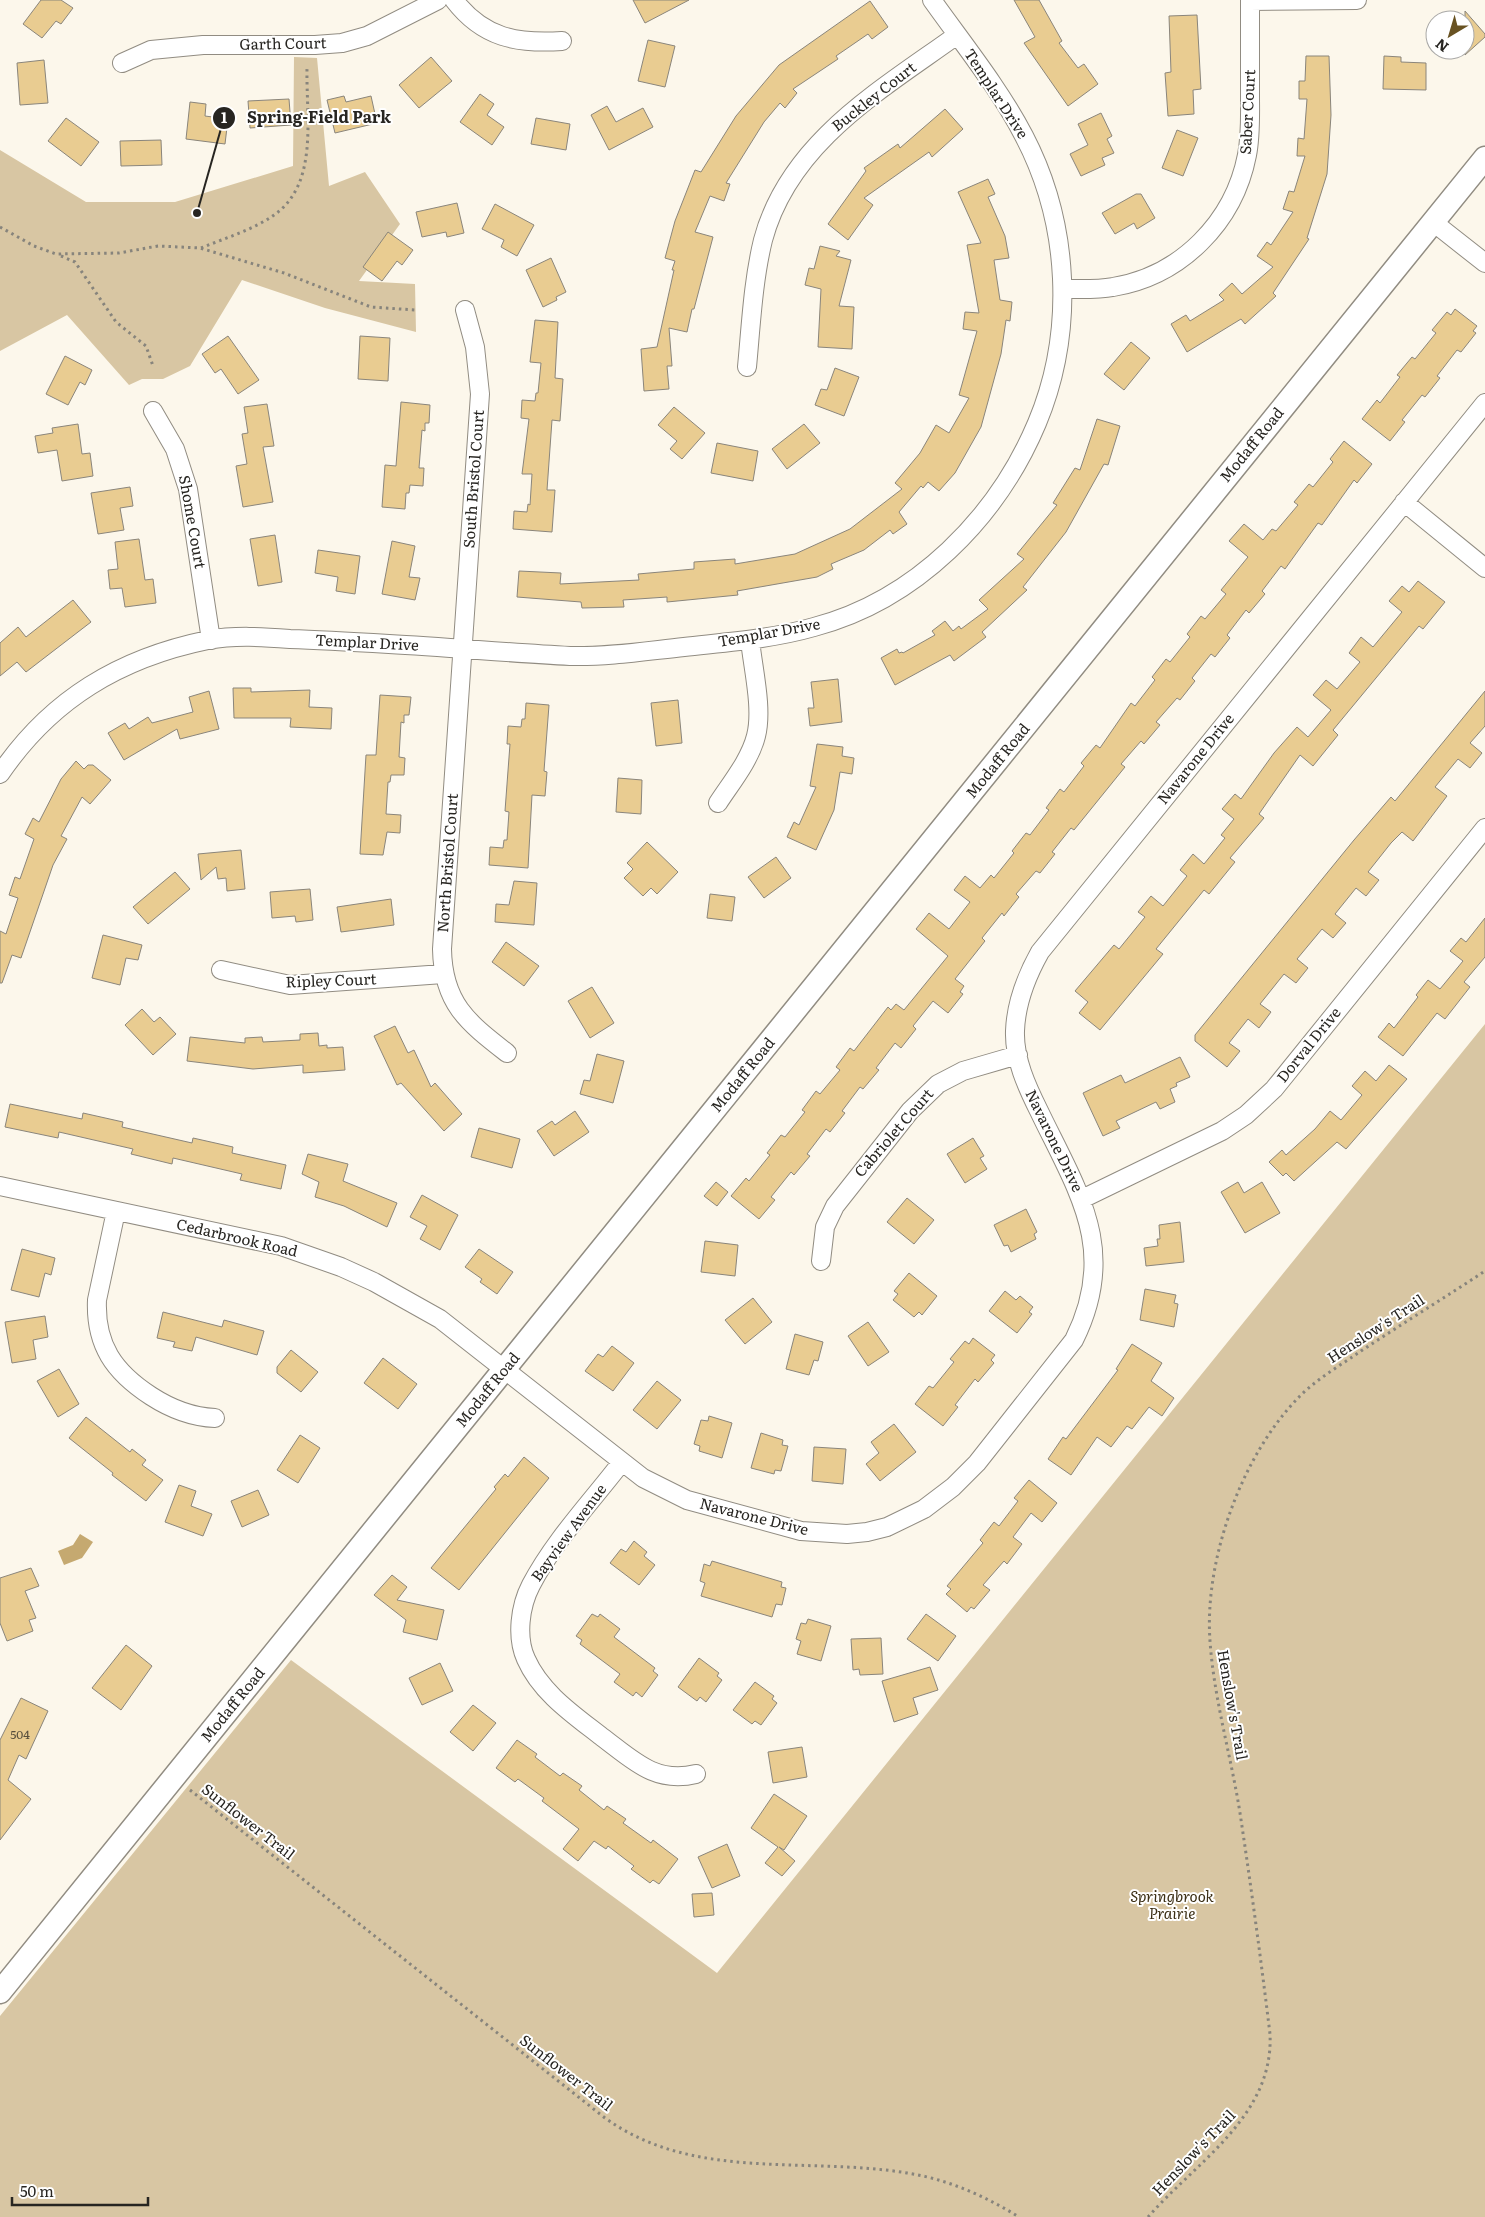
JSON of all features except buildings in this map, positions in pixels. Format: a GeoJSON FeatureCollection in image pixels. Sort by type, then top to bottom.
{"type":"FeatureCollection","features":[{"type":"Feature","properties":{"kind":"street","name":"Garth Court"},"geometry":{"type":"LineString","coordinates":[[122,63],[151,50],[203,45],[315,45],[342,43],[367,36],[438,0]]}},
{"type":"Feature","properties":{"kind":"street"},"geometry":{"type":"LineString","coordinates":[[454,0],[476,24],[490,32],[529,42],[562,41]]}},
{"type":"Feature","properties":{"kind":"street","name":"Templar Drive"},"geometry":{"type":"LineString","coordinates":[[0,774],[13,755],[38,726],[63,703],[85,687],[142,659],[211,640],[281,638],[596,656],[750,640],[815,627],[876,602],[910,582],[939,560],[969,531],[1008,481],[1027,445],[1043,409],[1059,340],[1064,289],[1054,217],[1037,162],[1010,110],[932,0]]}},
{"type":"Feature","properties":{"kind":"street"},"geometry":{"type":"LineString","coordinates":[[1250,1],[1340,2],[1358,0]]}},
{"type":"Feature","properties":{"kind":"street","name":"Saber Court"},"geometry":{"type":"LineString","coordinates":[[1064,289],[1114,287],[1141,280],[1169,267],[1203,240],[1229,207],[1242,176],[1249,139],[1250,1]]}},
{"type":"Feature","properties":{"kind":"street","name":"Buckley Court"},"geometry":{"type":"LineString","coordinates":[[747,367],[757,266],[764,238],[780,197],[796,172],[824,136],[853,110],[957,35]]}},
{"type":"Feature","properties":{"kind":"street","name":"Modaff Road"},"geometry":{"type":"LineString","coordinates":[[0,1992],[1485,158]]}},
{"type":"Feature","properties":{"kind":"street"},"geometry":{"type":"LineString","coordinates":[[1433,222],[1485,263]]}},
{"type":"Feature","properties":{"kind":"street","name":"South Bristol Court"},"geometry":{"type":"LineString","coordinates":[[464,648],[480,394],[475,346],[465,310]]}},
{"type":"Feature","properties":{"kind":"street","name":"Navarone Drive"},"geometry":{"type":"LineString","coordinates":[[505,1370],[621,1463],[643,1478],[687,1500],[801,1531],[847,1534],[868,1532],[887,1527],[924,1509],[954,1487],[977,1464],[1051,1371],[1077,1334],[1086,1314],[1095,1277],[1092,1238],[1082,1199],[1029,1091],[1018,1055],[1015,1033],[1020,994],[1027,974],[1040,952],[1485,403]]}},
{"type":"Feature","properties":{"kind":"street","name":"Shome Court"},"geometry":{"type":"LineString","coordinates":[[153,411],[175,449],[187,482],[211,640]]}},
{"type":"Feature","properties":{"kind":"street"},"geometry":{"type":"LineString","coordinates":[[1404,502],[1485,568]]}},
{"type":"Feature","properties":{"kind":"street"},"geometry":{"type":"LineString","coordinates":[[718,803],[747,756],[756,735],[758,717],[750,640]]}},
{"type":"Feature","properties":{"kind":"street","name":"North Bristol Court"},"geometry":{"type":"LineString","coordinates":[[464,648],[442,949],[443,974],[453,1000],[465,1017],[507,1053]]}},
{"type":"Feature","properties":{"kind":"street","name":"Dorval Drive"},"geometry":{"type":"LineString","coordinates":[[1082,1199],[1222,1131],[1246,1115],[1274,1088],[1485,828]]}},
{"type":"Feature","properties":{"kind":"street","name":"Ripley Court"},"geometry":{"type":"LineString","coordinates":[[221,970],[290,985],[443,974]]}},
{"type":"Feature","properties":{"kind":"street","name":"Cabriolet Court"},"geometry":{"type":"LineString","coordinates":[[821,1261],[826,1227],[835,1206],[924,1095],[952,1076],[1018,1055]]}},
{"type":"Feature","properties":{"kind":"street","name":"Cedarbrook Road"},"geometry":{"type":"LineString","coordinates":[[0,1186],[281,1246],[341,1267],[374,1282],[440,1319],[505,1370]]}},
{"type":"Feature","properties":{"kind":"street"},"geometry":{"type":"LineString","coordinates":[[116,1211],[98,1300],[98,1322],[105,1347],[112,1362],[126,1378],[166,1406],[186,1414],[216,1418]]}},
{"type":"Feature","properties":{"kind":"street","name":"Bayview Avenue"},"geometry":{"type":"LineString","coordinates":[[621,1463],[551,1554],[530,1586],[524,1606],[520,1642],[530,1666],[551,1695],[639,1765],[666,1777],[682,1778],[696,1774]]}},
{"type":"Feature","properties":{"kind":"path"},"geometry":{"type":"LineString","coordinates":[[200,248],[273,216],[294,197],[304,174],[306,156],[306,69]]}},
{"type":"Feature","properties":{"kind":"path"},"geometry":{"type":"LineString","coordinates":[[0,227],[34,246],[75,262],[116,322],[146,346],[153,366]]}},
{"type":"Feature","properties":{"kind":"path"},"geometry":{"type":"LineString","coordinates":[[56,254],[119,252],[158,246],[200,248],[284,273],[371,307],[415,310]]}},
{"type":"Feature","properties":{"kind":"path","name":"Henslow's Trail"},"geometry":{"type":"LineString","coordinates":[[1148,2217],[1236,2129],[1258,2094],[1270,2059],[1270,2034],[1240,1811],[1210,1642],[1210,1608],[1214,1570],[1227,1523],[1266,1439],[1301,1395],[1318,1380],[1485,1271]]}},
{"type":"Feature","properties":{"kind":"path","name":"Sunflower Trail"},"geometry":{"type":"LineString","coordinates":[[174,1777],[605,2118],[633,2135],[698,2158],[886,2170],[927,2177],[970,2191],[1019,2217]]}},
{"type":"Feature","properties":{"kind":"green space"},"geometry":{"type":"Polygon","coordinates":[[[294,57],[317,58],[329,186],[365,172],[400,224],[359,281],[415,284],[416,332],[325,308],[242,280],[190,366],[163,379],[142,379],[129,385],[67,315],[0,351],[0,150],[86,202],[175,202],[293,166],[294,57]]]}},
{"type":"Feature","properties":{"kind":"green space","name":"Springbrook Prairie"},"geometry":{"type":"Polygon","coordinates":[[[1485,1024],[1485,2217],[0,2217],[0,2016],[291,1660],[717,1973],[1485,1024]]]}},
{"type":"Feature","properties":{"kind":"shaded area"},"geometry":{"type":"Polygon","coordinates":[[[80,1534],[93,1542],[82,1558],[64,1565],[58,1551],[73,1545],[80,1534]]]}},
{"type":"Feature","properties":{"kind":"place","name":"Spring-Field Park"},"geometry":{"type":"Point","coordinates":[197,213]}}]}
